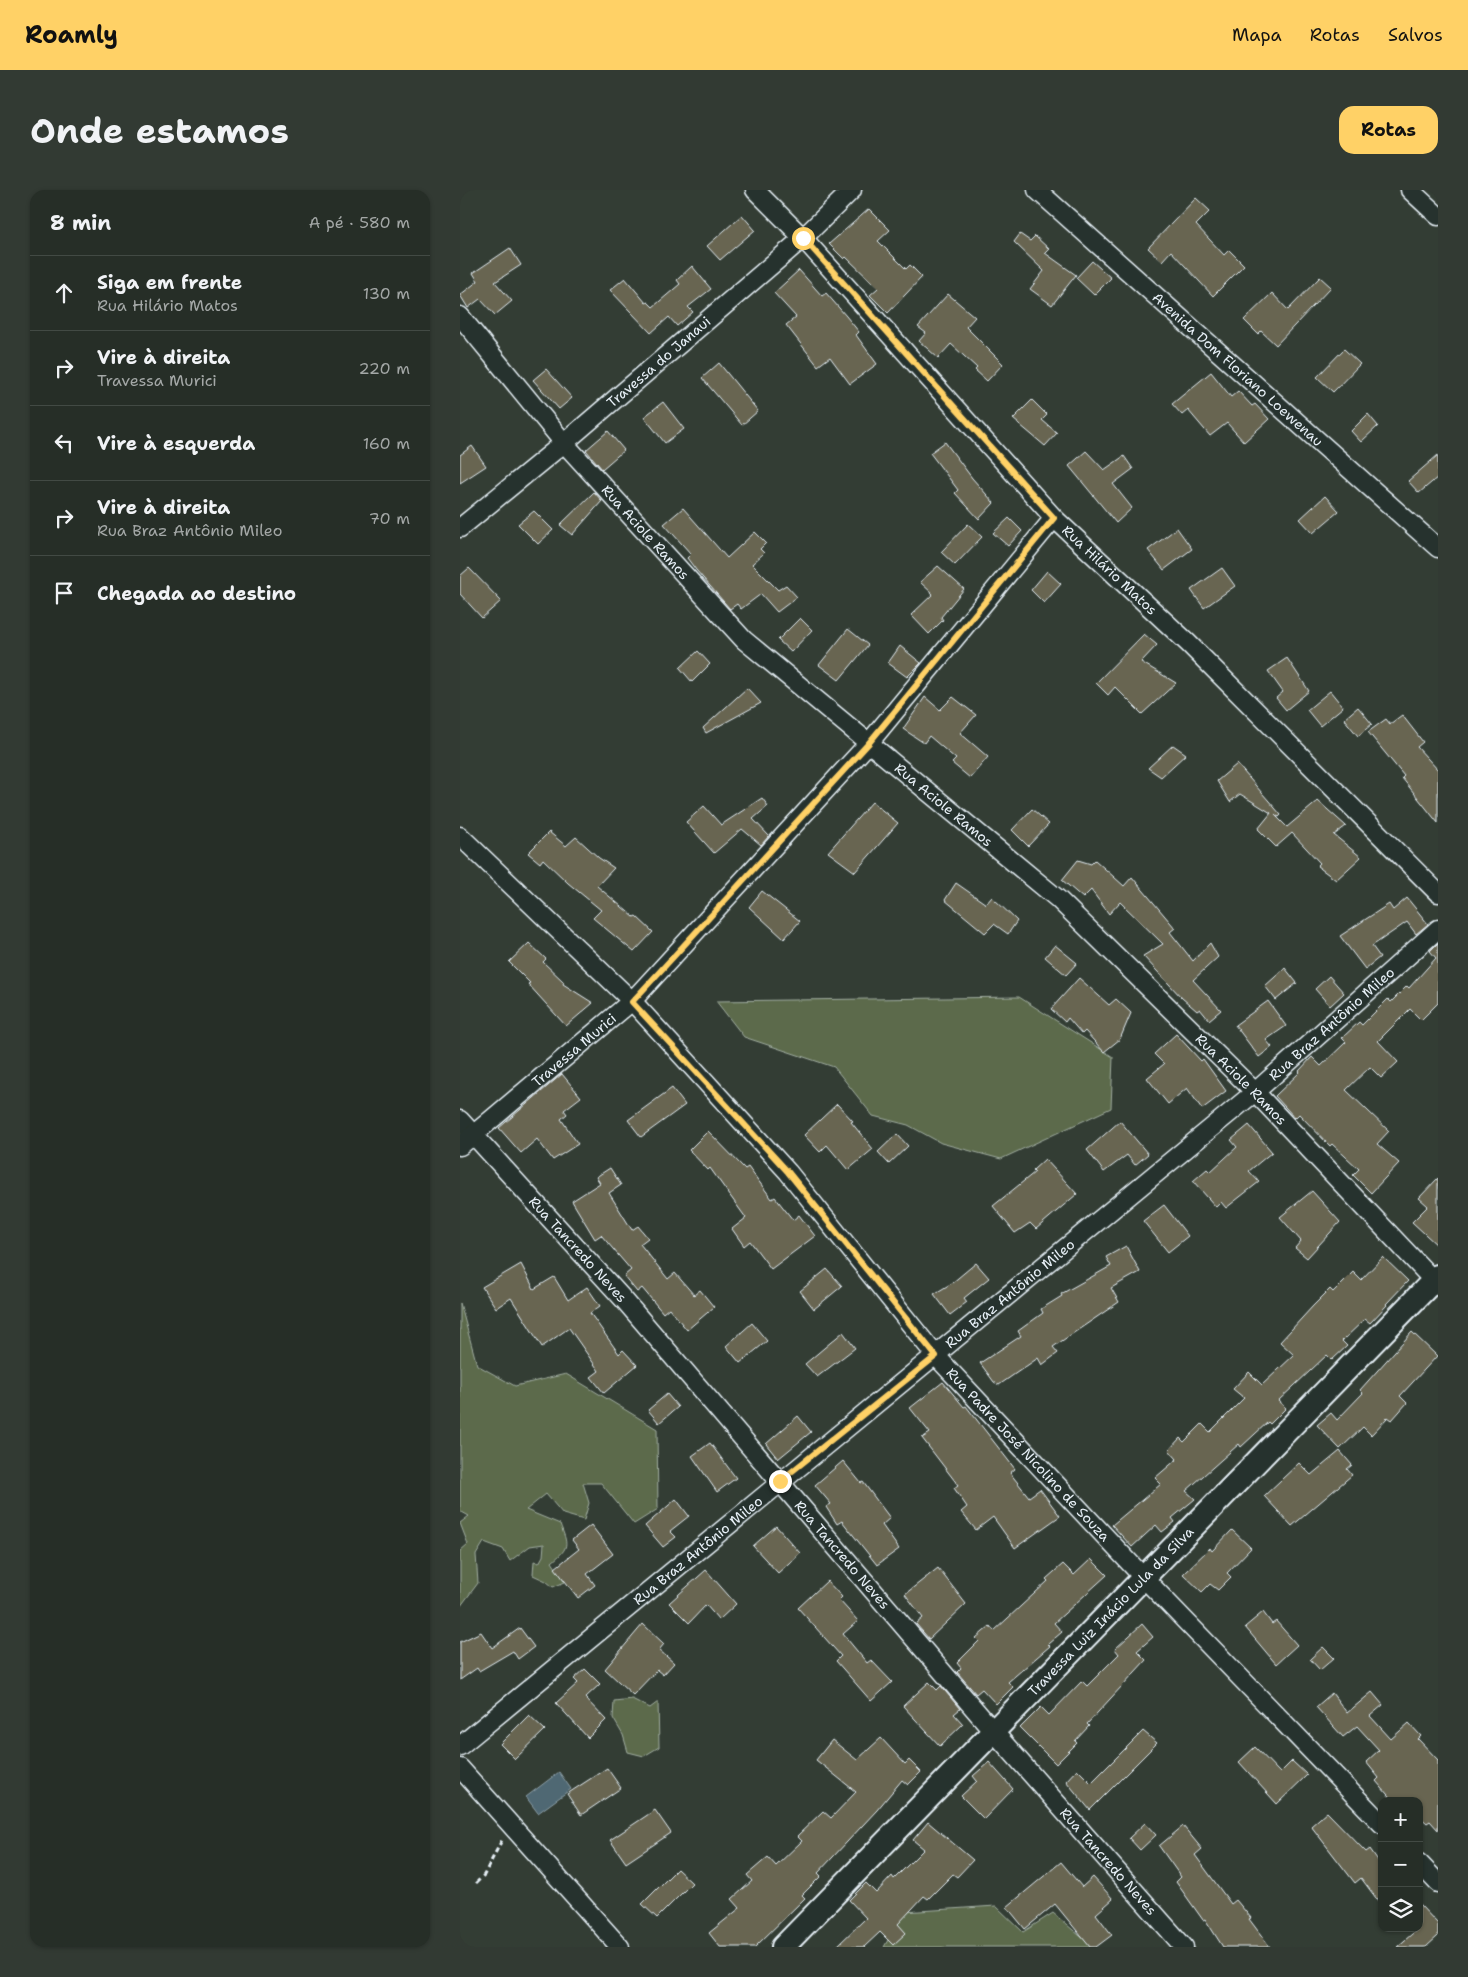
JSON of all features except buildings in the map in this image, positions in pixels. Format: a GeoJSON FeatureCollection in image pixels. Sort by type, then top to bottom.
{"type":"FeatureCollection","features":[{"type":"Feature","properties":{"kind":"street","name":"Rua Hilário Matos"},"geometry":{"type":"LineString","coordinates":[[755,190],[803,238],[1054,518],[1188,643],[1438,893]]}},
{"type":"Feature","properties":{"kind":"street","name":"Travessa do Janaui"},"geometry":{"type":"LineString","coordinates":[[460,528],[564,443],[803,238],[852,190]]}},
{"type":"Feature","properties":{"kind":"street","name":"Avenida Dom Floriano Loewenau"},"geometry":{"type":"LineString","coordinates":[[1037,190],[1438,547]]}},
{"type":"Feature","properties":{"kind":"street"},"geometry":{"type":"LineString","coordinates":[[1410,190],[1438,216]]}},
{"type":"Feature","properties":{"kind":"street","name":"Rua Aciole Ramos"},"geometry":{"type":"LineString","coordinates":[[460,316],[564,443],[744,640],[1058,899],[1255,1092],[1437,1281]]}},
{"type":"Feature","properties":{"kind":"street","name":"Travessa Murici"},"geometry":{"type":"LineString","coordinates":[[460,1146],[632,1002],[868,744],[1054,518]]}},
{"type":"Feature","properties":{"kind":"street","name":"Rua Padre José Nicolino de Souza"},"geometry":{"type":"LineString","coordinates":[[460,836],[632,1002],[788,1172],[936,1356],[1144,1578],[1378,1820]]}},
{"type":"Feature","properties":{"kind":"street","name":"Rua Braz Antônio Mileo"},"geometry":{"type":"LineString","coordinates":[[460,1746],[1255,1092],[1438,929]]}},
{"type":"Feature","properties":{"kind":"street","name":"Rua Tancredo Neves"},"geometry":{"type":"LineString","coordinates":[[460,1120],[625,1301],[994,1732],[1184,1947]]}},
{"type":"Feature","properties":{"kind":"street","name":"Travessa Luiz Inácio Lula da Silva"},"geometry":{"type":"LineString","coordinates":[[783,1947],[1437,1281]]}},
{"type":"Feature","properties":{"kind":"street"},"geometry":{"type":"LineString","coordinates":[[460,1768],[620,1947]]}},
{"type":"Feature","properties":{"kind":"street"},"geometry":{"type":"LineString","coordinates":[[1423,1867],[1438,1883]]}},
{"type":"Feature","properties":{"kind":"path"},"geometry":{"type":"LineString","coordinates":[[476,1883],[484,1875],[510,1824]]}},
{"type":"Feature","properties":{"kind":"green space"},"geometry":{"type":"Polygon","coordinates":[[[1019,997],[1113,1057],[1111,1108],[1001,1159],[941,1143],[908,1125],[873,1116],[834,1067],[744,1037],[716,1001],[1019,997]]]}},
{"type":"Feature","properties":{"kind":"green space"},"geometry":{"type":"Polygon","coordinates":[[[460,1303],[477,1365],[515,1386],[566,1374],[657,1429],[658,1509],[634,1524],[601,1483],[583,1483],[589,1503],[584,1520],[563,1514],[546,1494],[526,1510],[560,1524],[566,1545],[562,1553],[552,1562],[565,1582],[553,1587],[546,1581],[533,1575],[534,1561],[539,1563],[543,1556],[544,1544],[530,1546],[510,1561],[503,1549],[484,1542],[476,1555],[478,1583],[460,1607],[460,1551],[468,1544],[460,1523],[469,1516],[460,1511],[460,1303]]]}},
{"type":"Feature","properties":{"kind":"green space"},"geometry":{"type":"Polygon","coordinates":[[[632,1699],[650,1708],[658,1702],[659,1747],[644,1756],[628,1752],[623,1735],[613,1718],[614,1701],[632,1699]]]}},
{"type":"Feature","properties":{"kind":"green space"},"geometry":{"type":"Polygon","coordinates":[[[996,1906],[1023,1932],[1053,1913],[1093,1947],[884,1947],[904,1912],[996,1906]]]}},
{"type":"Feature","properties":{"kind":"water"},"geometry":{"type":"Polygon","coordinates":[[[559,1772],[571,1789],[538,1813],[526,1797],[559,1772]]]}},
{"type":"Feature","properties":{"kind":"route"},"geometry":{"type":"LineString","coordinates":[[780,1481],[936,1356],[788,1172],[632,1002],[868,744],[1054,518],[803,238]]}}]}
